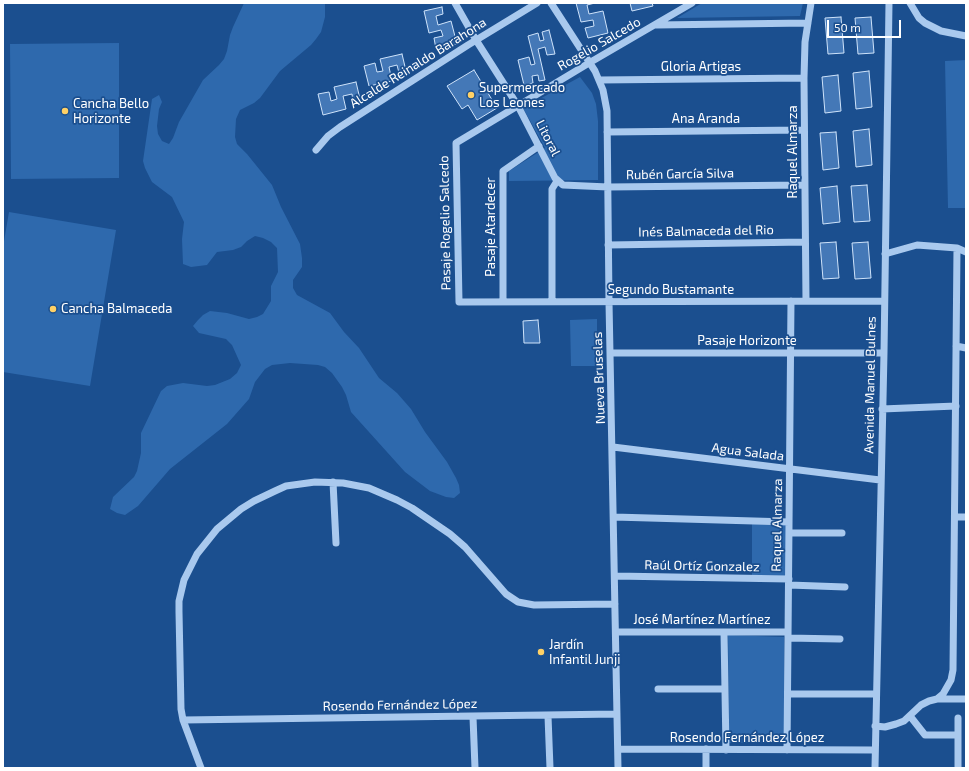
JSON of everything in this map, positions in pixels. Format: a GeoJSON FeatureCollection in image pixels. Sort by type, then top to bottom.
{"type":"FeatureCollection","features":[{"type":"Feature","properties":{"kind":"street","name":"Litoral"},"geometry":{"type":"LineString","coordinates":[[455,3],[476,40],[518,106],[557,181]]}},
{"type":"Feature","properties":{"kind":"street","name":"Alcalde Reinaldo Barahona"},"geometry":{"type":"LineString","coordinates":[[316,150],[328,136],[340,127],[537,3]]}},
{"type":"Feature","properties":{"kind":"street","name":"Nueva Bruselas"},"geometry":{"type":"LineString","coordinates":[[551,3],[599,80],[606,100],[608,121],[608,245],[618,768]]}},
{"type":"Feature","properties":{"kind":"street","name":"Rogelio Salcedo"},"geometry":{"type":"LineString","coordinates":[[518,106],[692,3]]}},
{"type":"Feature","properties":{"kind":"street","name":"Raquel Almarza"},"geometry":{"type":"LineString","coordinates":[[806,301],[804,78],[805,42],[811,3]]}},
{"type":"Feature","properties":{"kind":"street","name":"Avenida Manuel Bulnes"},"geometry":{"type":"LineString","coordinates":[[875,768],[880,480],[884,353],[889,3]]}},
{"type":"Feature","properties":{"kind":"street"},"geometry":{"type":"LineString","coordinates":[[910,3],[919,18],[925,23],[941,31],[966,36]]}},
{"type":"Feature","properties":{"kind":"street"},"geometry":{"type":"LineString","coordinates":[[654,25],[808,23]]}},
{"type":"Feature","properties":{"kind":"street","name":"Gloria Artigas"},"geometry":{"type":"LineString","coordinates":[[599,80],[804,78]]}},
{"type":"Feature","properties":{"kind":"street","name":"Pasaje Rogelio Salcedo"},"geometry":{"type":"LineString","coordinates":[[459,302],[456,143],[518,106]]}},
{"type":"Feature","properties":{"kind":"street","name":"Ana Aranda"},"geometry":{"type":"LineString","coordinates":[[607,132],[804,130]]}},
{"type":"Feature","properties":{"kind":"street","name":"Pasaje Atardecer"},"geometry":{"type":"LineString","coordinates":[[503,302],[503,171],[539,146]]}},
{"type":"Feature","properties":{"kind":"street"},"geometry":{"type":"LineString","coordinates":[[552,302],[552,189],[557,181]]}},
{"type":"Feature","properties":{"kind":"street","name":"Rubén García Silva"},"geometry":{"type":"LineString","coordinates":[[557,181],[563,185],[608,186],[805,185]]}},
{"type":"Feature","properties":{"kind":"street","name":"Inés Balmaceda del Rio"},"geometry":{"type":"LineString","coordinates":[[608,245],[805,242]]}},
{"type":"Feature","properties":{"kind":"street"},"geometry":{"type":"LineString","coordinates":[[885,254],[917,245],[957,248],[966,252]]}},
{"type":"Feature","properties":{"kind":"street"},"geometry":{"type":"LineString","coordinates":[[937,699],[943,694],[951,680],[953,670],[957,248]]}},
{"type":"Feature","properties":{"kind":"street","name":"Raquel Almarza"},"geometry":{"type":"LineString","coordinates":[[787,750],[791,301]]}},
{"type":"Feature","properties":{"kind":"street","name":"Segundo Bustamante"},"geometry":{"type":"LineString","coordinates":[[459,302],[884,301]]}},
{"type":"Feature","properties":{"kind":"street"},"geometry":{"type":"LineString","coordinates":[[956,346],[966,348]]}},
{"type":"Feature","properties":{"kind":"street","name":"Pasaje Horizonte"},"geometry":{"type":"LineString","coordinates":[[610,353],[884,353]]}},
{"type":"Feature","properties":{"kind":"street"},"geometry":{"type":"LineString","coordinates":[[882,409],[956,406]]}},
{"type":"Feature","properties":{"kind":"street","name":"Agua Salada"},"geometry":{"type":"LineString","coordinates":[[613,447],[880,480]]}},
{"type":"Feature","properties":{"kind":"street"},"geometry":{"type":"LineString","coordinates":[[333,482],[336,543]]}},
{"type":"Feature","properties":{"kind":"street"},"geometry":{"type":"LineString","coordinates":[[201,768],[183,720],[181,709],[179,601],[184,580],[192,562],[217,530],[241,509],[254,501],[286,486],[333,482],[370,488],[397,500],[412,508],[458,540],[506,594],[518,602],[534,605],[615,604]]}},
{"type":"Feature","properties":{"kind":"street"},"geometry":{"type":"LineString","coordinates":[[614,517],[789,522]]}},
{"type":"Feature","properties":{"kind":"street"},"geometry":{"type":"LineString","coordinates":[[955,518],[966,517]]}},
{"type":"Feature","properties":{"kind":"street"},"geometry":{"type":"LineString","coordinates":[[789,533],[842,533]]}},
{"type":"Feature","properties":{"kind":"street","name":"Raúl Ortíz Gonzalez"},"geometry":{"type":"LineString","coordinates":[[615,576],[789,582],[845,587]]}},
{"type":"Feature","properties":{"kind":"street","name":"José Martínez Martínez"},"geometry":{"type":"LineString","coordinates":[[616,632],[724,632],[840,639]]}},
{"type":"Feature","properties":{"kind":"street"},"geometry":{"type":"LineString","coordinates":[[724,632],[726,750]]}},
{"type":"Feature","properties":{"kind":"street"},"geometry":{"type":"LineString","coordinates":[[658,689],[725,689]]}},
{"type":"Feature","properties":{"kind":"street"},"geometry":{"type":"LineString","coordinates":[[788,694],[876,694]]}},
{"type":"Feature","properties":{"kind":"street"},"geometry":{"type":"LineString","coordinates":[[875,726],[885,727],[904,721],[921,705],[929,701],[937,699],[966,699]]}},
{"type":"Feature","properties":{"kind":"street","name":"Rosendo Fernández López"},"geometry":{"type":"LineString","coordinates":[[183,720],[617,714]]}},
{"type":"Feature","properties":{"kind":"street"},"geometry":{"type":"LineString","coordinates":[[548,716],[550,768]]}},
{"type":"Feature","properties":{"kind":"street"},"geometry":{"type":"LineString","coordinates":[[910,716],[925,735],[958,735]]}},
{"type":"Feature","properties":{"kind":"street"},"geometry":{"type":"LineString","coordinates":[[473,717],[475,768]]}},
{"type":"Feature","properties":{"kind":"street"},"geometry":{"type":"LineString","coordinates":[[958,718],[958,768]]}},
{"type":"Feature","properties":{"kind":"street","name":"Rosendo Fernández López"},"geometry":{"type":"LineString","coordinates":[[618,749],[875,750]]}},
{"type":"Feature","properties":{"kind":"street"},"geometry":{"type":"LineString","coordinates":[[706,750],[706,768]]}},
{"type":"Feature","properties":{"kind":"shaded area"},"geometry":{"type":"Polygon","coordinates":[[[244,3],[325,3],[325,17],[321,32],[311,45],[280,71],[260,98],[254,103],[240,110],[236,119],[235,137],[237,144],[272,185],[281,207],[300,244],[302,267],[293,280],[293,288],[297,295],[330,313],[344,332],[359,348],[379,378],[397,393],[411,409],[425,432],[447,462],[456,478],[460,493],[454,498],[446,497],[430,491],[405,472],[351,412],[342,387],[332,373],[325,367],[290,363],[272,365],[265,369],[255,382],[249,399],[227,424],[170,469],[138,506],[125,515],[110,509],[113,497],[134,477],[137,471],[141,453],[141,433],[161,391],[167,386],[183,383],[207,386],[215,385],[230,379],[237,373],[241,365],[232,345],[226,339],[199,333],[193,326],[203,315],[210,311],[227,313],[249,319],[257,317],[263,314],[271,301],[271,286],[278,272],[277,248],[271,242],[255,236],[241,247],[233,250],[217,252],[207,265],[191,267],[183,264],[182,239],[184,222],[172,197],[152,182],[143,161],[152,99],[159,95],[162,102],[159,109],[157,126],[158,134],[162,141],[169,144],[179,122],[203,80],[224,59],[230,35],[244,3]]]}},
{"type":"Feature","properties":{"kind":"shaded area"},"geometry":{"type":"Polygon","coordinates":[[[702,3],[803,3],[800,16],[677,18],[702,3]]]}},
{"type":"Feature","properties":{"kind":"shaded area","name":"Cancha Bello Horizonte"},"geometry":{"type":"Polygon","coordinates":[[[119,43],[119,178],[11,179],[10,44],[119,43]]]}},
{"type":"Feature","properties":{"kind":"shaded area"},"geometry":{"type":"Polygon","coordinates":[[[966,60],[966,208],[948,208],[945,61],[966,60]]]}},
{"type":"Feature","properties":{"kind":"shaded area"},"geometry":{"type":"Polygon","coordinates":[[[580,77],[592,93],[596,104],[598,121],[598,180],[509,181],[509,171],[545,148],[523,108],[580,77]]]}},
{"type":"Feature","properties":{"kind":"shaded area","name":"Cancha Balmaceda"},"geometry":{"type":"Polygon","coordinates":[[[9,212],[116,230],[90,386],[3,372],[3,247],[9,212]]]}},
{"type":"Feature","properties":{"kind":"shaded area"},"geometry":{"type":"Polygon","coordinates":[[[597,319],[597,366],[571,366],[570,320],[597,319]]]}},
{"type":"Feature","properties":{"kind":"shaded area"},"geometry":{"type":"Polygon","coordinates":[[[752,524],[786,525],[786,576],[752,575],[752,524]]]}},
{"type":"Feature","properties":{"kind":"shaded area"},"geometry":{"type":"Polygon","coordinates":[[[728,635],[784,637],[784,743],[729,743],[728,635]]]}},
{"type":"Feature","properties":{"kind":"building"},"geometry":{"type":"Polygon","coordinates":[[[576,3],[595,3],[587,5],[589,14],[603,11],[608,33],[588,38],[585,28],[594,26],[593,20],[581,22],[576,3]]]}},
{"type":"Feature","properties":{"kind":"building"},"geometry":{"type":"Polygon","coordinates":[[[630,3],[652,3],[653,6],[632,11],[630,3]]]}},
{"type":"Feature","properties":{"kind":"building"},"geometry":{"type":"Polygon","coordinates":[[[442,7],[443,14],[436,16],[438,25],[451,21],[457,44],[436,49],[434,38],[443,36],[441,30],[429,33],[424,11],[442,7]]]}},
{"type":"Feature","properties":{"kind":"building"},"geometry":{"type":"Polygon","coordinates":[[[841,17],[844,53],[828,54],[825,18],[841,17]]]}},
{"type":"Feature","properties":{"kind":"building"},"geometry":{"type":"Polygon","coordinates":[[[871,17],[874,53],[858,54],[855,18],[871,17]]]}},
{"type":"Feature","properties":{"kind":"building"},"geometry":{"type":"Polygon","coordinates":[[[549,30],[555,54],[547,55],[545,47],[538,49],[545,80],[539,81],[538,75],[532,76],[533,83],[524,85],[518,60],[529,57],[531,65],[535,64],[528,36],[538,33],[540,41],[544,40],[542,32],[549,30]]]}},
{"type":"Feature","properties":{"kind":"building"},"geometry":{"type":"Polygon","coordinates":[[[402,54],[406,71],[399,73],[397,65],[389,67],[392,81],[369,86],[364,66],[375,63],[377,72],[383,71],[380,59],[402,54]]]}},
{"type":"Feature","properties":{"kind":"building","name":"Supermercado Los Leones"},"geometry":{"type":"Polygon","coordinates":[[[474,70],[497,108],[477,120],[468,105],[462,109],[447,86],[474,70]]]}},
{"type":"Feature","properties":{"kind":"building"},"geometry":{"type":"Polygon","coordinates":[[[869,71],[872,107],[856,109],[853,73],[869,71]]]}},
{"type":"Feature","properties":{"kind":"building"},"geometry":{"type":"Polygon","coordinates":[[[838,75],[841,111],[825,113],[822,77],[838,75]]]}},
{"type":"Feature","properties":{"kind":"building"},"geometry":{"type":"Polygon","coordinates":[[[356,82],[360,99],[353,101],[352,94],[343,96],[346,109],[323,115],[318,94],[329,92],[331,101],[337,99],[334,87],[356,82]]]}},
{"type":"Feature","properties":{"kind":"building"},"geometry":{"type":"Polygon","coordinates":[[[869,129],[872,165],[856,167],[853,131],[869,129]]]}},
{"type":"Feature","properties":{"kind":"building"},"geometry":{"type":"Polygon","coordinates":[[[836,132],[839,168],[823,170],[820,133],[836,132]]]}},
{"type":"Feature","properties":{"kind":"building"},"geometry":{"type":"Polygon","coordinates":[[[867,185],[870,221],[854,222],[851,186],[867,185]]]}},
{"type":"Feature","properties":{"kind":"building"},"geometry":{"type":"Polygon","coordinates":[[[837,186],[840,222],[823,224],[820,188],[837,186]]]}},
{"type":"Feature","properties":{"kind":"building"},"geometry":{"type":"Polygon","coordinates":[[[836,242],[839,278],[823,279],[820,243],[836,242]]]}},
{"type":"Feature","properties":{"kind":"building"},"geometry":{"type":"Polygon","coordinates":[[[868,242],[871,278],[855,279],[852,243],[868,242]]]}},
{"type":"Feature","properties":{"kind":"building"},"geometry":{"type":"Polygon","coordinates":[[[538,320],[540,343],[524,343],[523,321],[538,320]]]}},
{"type":"Feature","properties":{"kind":"place","name":"Supermercado Los Leones"},"geometry":{"type":"Point","coordinates":[471,95]}},
{"type":"Feature","properties":{"kind":"place","name":"Cancha Bello Horizonte"},"geometry":{"type":"Point","coordinates":[65,111]}},
{"type":"Feature","properties":{"kind":"place","name":"Cancha Balmaceda"},"geometry":{"type":"Point","coordinates":[53,309]}},
{"type":"Feature","properties":{"kind":"place","name":"Jardín Infantil Junji"},"geometry":{"type":"Point","coordinates":[541,652]}}]}
